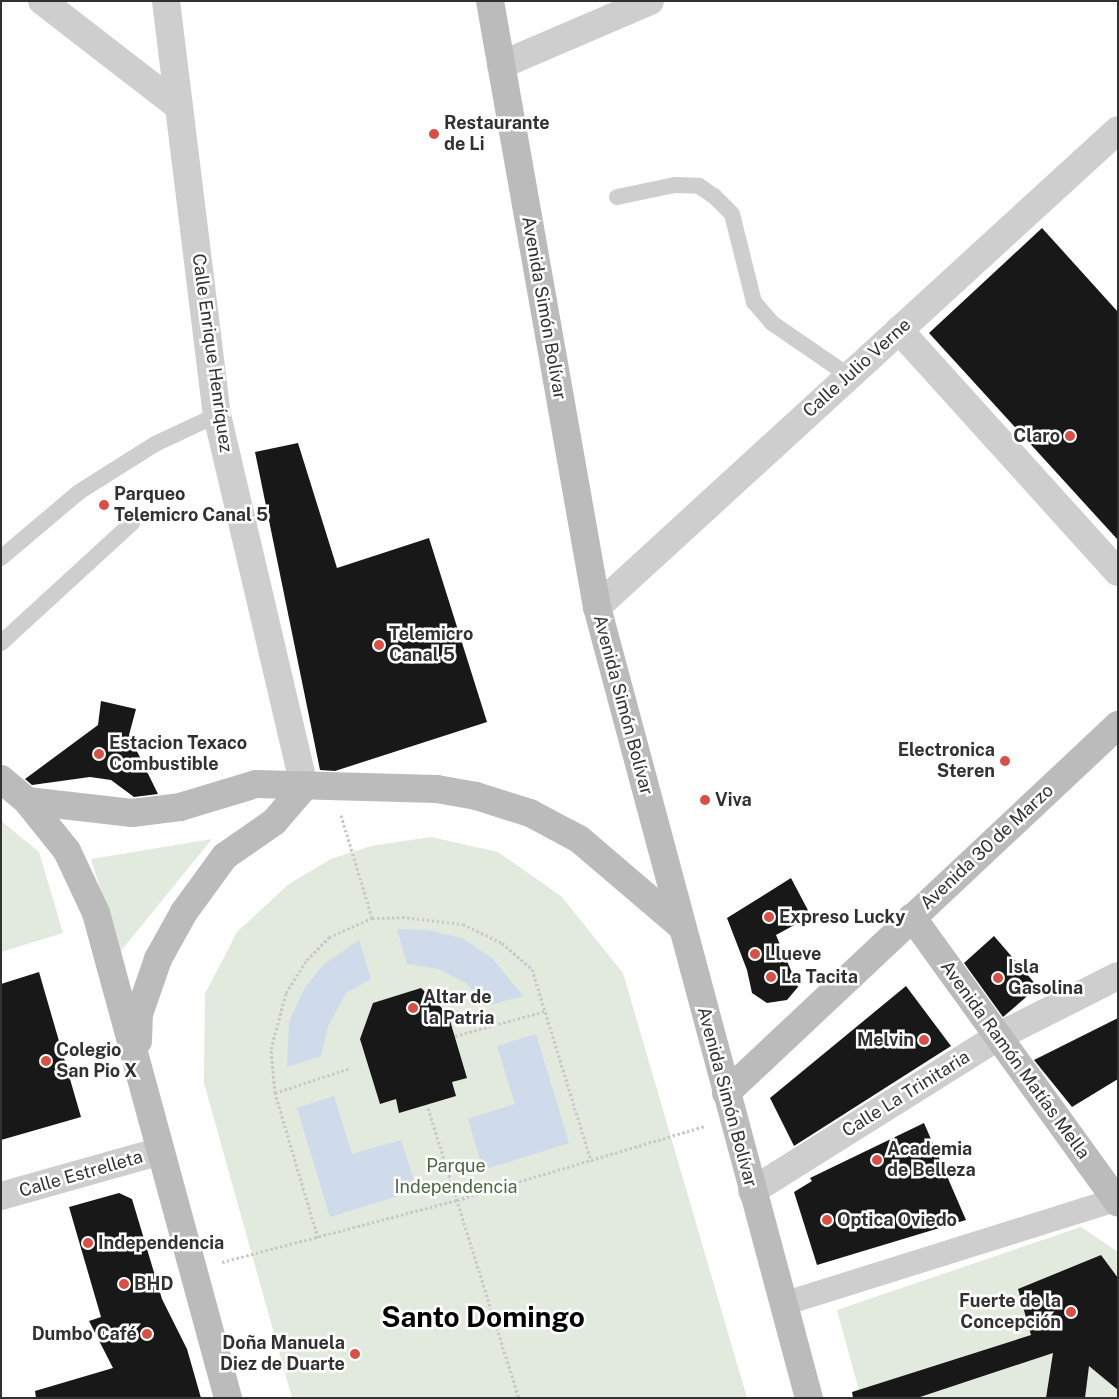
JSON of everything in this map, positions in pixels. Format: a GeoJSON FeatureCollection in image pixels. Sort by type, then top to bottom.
{"type":"FeatureCollection","features":[{"type":"Feature","properties":{"kind":"main road","name":"Avenida Simón Bolívar"},"geometry":{"type":"LineString","coordinates":[[490,1],[597,607],[809,1398]]}},
{"type":"Feature","properties":{"kind":"main road","name":"Avenida 30 de Marzo"},"geometry":{"type":"LineString","coordinates":[[729,1105],[912,917],[1114,735]]}},
{"type":"Feature","properties":{"kind":"main road"},"geometry":{"type":"LineString","coordinates":[[1,779],[27,801],[67,851],[96,913],[137,1070],[195,1270],[228,1398]]}},
{"type":"Feature","properties":{"kind":"main road"},"geometry":{"type":"LineString","coordinates":[[27,801],[132,813],[180,807],[256,784],[334,788],[437,789],[476,796],[530,813],[579,839],[682,927]]}},
{"type":"Feature","properties":{"kind":"main road"},"geometry":{"type":"LineString","coordinates":[[137,1070],[139,1014],[158,959],[184,912],[225,856],[274,822],[304,787]]}},
{"type":"Feature","properties":{"kind":"main road","name":"Avenida Ramón Matías Mella"},"geometry":{"type":"LineString","coordinates":[[912,917],[1116,1201]]}},
{"type":"Feature","properties":{"kind":"street"},"geometry":{"type":"LineString","coordinates":[[42,1],[179,107]]}},
{"type":"Feature","properties":{"kind":"street","name":"Calle Enrique Henríquez"},"geometry":{"type":"LineString","coordinates":[[166,1],[217,415],[304,787]]}},
{"type":"Feature","properties":{"kind":"street"},"geometry":{"type":"LineString","coordinates":[[501,65],[650,1]]}},
{"type":"Feature","properties":{"kind":"street","name":"Calle Julio Verne"},"geometry":{"type":"LineString","coordinates":[[597,607],[1118,130]]}},
{"type":"Feature","properties":{"kind":"street"},"geometry":{"type":"LineString","coordinates":[[899,330],[1118,572]]}},
{"type":"Feature","properties":{"kind":"street","name":"Calle La Trinitaria"},"geometry":{"type":"LineString","coordinates":[[752,1191],[999,1036],[1118,976]]}},
{"type":"Feature","properties":{"kind":"street","name":"Calle Estrelleta"},"geometry":{"type":"LineString","coordinates":[[1,1196],[161,1151]]}},
{"type":"Feature","properties":{"kind":"street"},"geometry":{"type":"LineString","coordinates":[[783,1304],[1116,1201]]}},
{"type":"Feature","properties":{"kind":"lane"},"geometry":{"type":"LineString","coordinates":[[618,197],[675,185],[698,186],[714,196],[732,214],[754,302],[772,323],[849,376]]}},
{"type":"Feature","properties":{"kind":"lane"},"geometry":{"type":"LineString","coordinates":[[1,558],[79,492],[155,444],[217,415]]}},
{"type":"Feature","properties":{"kind":"lane"},"geometry":{"type":"LineString","coordinates":[[1,643],[132,523]]}},
{"type":"Feature","properties":{"kind":"path"},"geometry":{"type":"LineString","coordinates":[[334,788],[372,918]]}},
{"type":"Feature","properties":{"kind":"path"},"geometry":{"type":"LineString","coordinates":[[318,1238],[275,1093],[271,1049],[286,993],[307,960],[329,937],[372,918],[402,917],[463,924],[502,942],[532,969],[592,1161]]}},
{"type":"Feature","properties":{"kind":"path"},"geometry":{"type":"LineString","coordinates":[[455,1036],[545,1011]]}},
{"type":"Feature","properties":{"kind":"path"},"geometry":{"type":"LineString","coordinates":[[275,1093],[350,1068]]}},
{"type":"Feature","properties":{"kind":"path"},"geometry":{"type":"LineString","coordinates":[[195,1270],[250,1253],[318,1238],[457,1200],[592,1161],[729,1105]]}},
{"type":"Feature","properties":{"kind":"path"},"geometry":{"type":"LineString","coordinates":[[428,1108],[519,1398]]}},
{"type":"Feature","properties":{"kind":"green space"},"geometry":{"type":"Polygon","coordinates":[[[1,821],[39,852],[63,933],[1,952],[1,821]]]}},
{"type":"Feature","properties":{"kind":"green space","name":"Parque Independencia"},"geometry":{"type":"Polygon","coordinates":[[[431,837],[498,852],[561,896],[623,973],[747,1398],[292,1398],[204,1083],[205,994],[237,932],[289,884],[331,859],[371,846],[431,837]]]}},
{"type":"Feature","properties":{"kind":"green space"},"geometry":{"type":"Polygon","coordinates":[[[212,839],[120,952],[91,859],[212,839]]]}},
{"type":"Feature","properties":{"kind":"green space"},"geometry":{"type":"Polygon","coordinates":[[[1081,1227],[1118,1252],[1118,1398],[861,1398],[837,1310],[1081,1227]]]}},
{"type":"Feature","properties":{"kind":"water"},"geometry":{"type":"Polygon","coordinates":[[[397,929],[427,930],[462,938],[492,958],[523,996],[487,1006],[466,983],[439,969],[407,964],[397,929]]]}},
{"type":"Feature","properties":{"kind":"water"},"geometry":{"type":"Polygon","coordinates":[[[359,940],[371,979],[346,993],[328,1026],[321,1056],[287,1067],[289,1022],[304,989],[323,965],[359,940]]]}},
{"type":"Feature","properties":{"kind":"water"},"geometry":{"type":"Polygon","coordinates":[[[536,1034],[569,1143],[483,1170],[468,1119],[515,1104],[497,1046],[536,1034]]]}},
{"type":"Feature","properties":{"kind":"water"},"geometry":{"type":"Polygon","coordinates":[[[334,1096],[352,1154],[401,1140],[417,1190],[330,1217],[297,1108],[334,1096]]]}},
{"type":"Feature","properties":{"kind":"building","name":"Claro"},"geometry":{"type":"Polygon","coordinates":[[[1042,228],[1118,312],[1118,540],[929,333],[1042,228]]]}},
{"type":"Feature","properties":{"kind":"building","name":"Telemicro Canal 5"},"geometry":{"type":"Polygon","coordinates":[[[298,443],[337,568],[429,538],[487,722],[335,771],[320,770],[255,452],[298,443]]]}},
{"type":"Feature","properties":{"kind":"building","name":"Estacion Texaco Combustible"},"geometry":{"type":"Polygon","coordinates":[[[101,701],[136,709],[129,735],[158,794],[134,797],[111,780],[90,777],[32,785],[25,779],[98,725],[101,701]]]}},
{"type":"Feature","properties":{"kind":"building"},"geometry":{"type":"Polygon","coordinates":[[[791,878],[811,916],[776,935],[798,987],[787,1000],[767,1003],[752,993],[747,970],[727,918],[791,878]]]}},
{"type":"Feature","properties":{"kind":"building","name":"Isla Gasolina"},"geometry":{"type":"Polygon","coordinates":[[[994,936],[1038,987],[1003,1017],[964,963],[994,936]]]}},
{"type":"Feature","properties":{"kind":"building"},"geometry":{"type":"Polygon","coordinates":[[[39,972],[81,1117],[1,1140],[1,984],[39,972]]]}},
{"type":"Feature","properties":{"kind":"building"},"geometry":{"type":"Polygon","coordinates":[[[906,986],[951,1046],[794,1146],[770,1098],[906,986]]]}},
{"type":"Feature","properties":{"kind":"building"},"geometry":{"type":"Polygon","coordinates":[[[421,988],[448,1014],[467,1078],[452,1082],[456,1096],[399,1113],[396,1099],[380,1104],[360,1039],[373,1003],[421,988]]]}},
{"type":"Feature","properties":{"kind":"building"},"geometry":{"type":"Polygon","coordinates":[[[1118,1018],[1118,1079],[1072,1107],[1034,1060],[1118,1018]]]}},
{"type":"Feature","properties":{"kind":"building"},"geometry":{"type":"Polygon","coordinates":[[[924,1123],[966,1220],[817,1265],[794,1192],[812,1181],[810,1178],[924,1123]]]}},
{"type":"Feature","properties":{"kind":"building"},"geometry":{"type":"Polygon","coordinates":[[[119,1193],[132,1199],[162,1299],[187,1349],[201,1398],[36,1398],[35,1391],[113,1368],[89,1321],[101,1317],[69,1207],[119,1193]]]}},
{"type":"Feature","properties":{"kind":"building","name":"Fuerte de la Concepción"},"geometry":{"type":"Polygon","coordinates":[[[1101,1255],[1118,1278],[1118,1390],[1089,1366],[1085,1398],[1046,1398],[1053,1353],[917,1398],[853,1398],[852,1392],[1031,1335],[1018,1289],[1101,1255]]]}},
{"type":"Feature","properties":{"kind":"place","name":"Restaurante de Li"},"geometry":{"type":"Point","coordinates":[434,134]}},
{"type":"Feature","properties":{"kind":"place","name":"Claro"},"geometry":{"type":"Point","coordinates":[1070,436]}},
{"type":"Feature","properties":{"kind":"place","name":"Parqueo Telemicro Canal 5"},"geometry":{"type":"Point","coordinates":[104,505]}},
{"type":"Feature","properties":{"kind":"place","name":"Telemicro Canal 5"},"geometry":{"type":"Point","coordinates":[379,645]}},
{"type":"Feature","properties":{"kind":"place","name":"Estacion Texaco Combustible"},"geometry":{"type":"Point","coordinates":[99,754]}},
{"type":"Feature","properties":{"kind":"place","name":"Electronica Steren"},"geometry":{"type":"Point","coordinates":[1005,761]}},
{"type":"Feature","properties":{"kind":"place","name":"Viva"},"geometry":{"type":"Point","coordinates":[705,800]}},
{"type":"Feature","properties":{"kind":"place","name":"Expreso Lucky"},"geometry":{"type":"Point","coordinates":[769,917]}},
{"type":"Feature","properties":{"kind":"place","name":"Llueve"},"geometry":{"type":"Point","coordinates":[755,954]}},
{"type":"Feature","properties":{"kind":"place","name":"La Tacita"},"geometry":{"type":"Point","coordinates":[771,977]}},
{"type":"Feature","properties":{"kind":"place","name":"Isla Gasolina"},"geometry":{"type":"Point","coordinates":[998,978]}},
{"type":"Feature","properties":{"kind":"place","name":"Altar de la Patria"},"geometry":{"type":"Point","coordinates":[413,1008]}},
{"type":"Feature","properties":{"kind":"place","name":"Melvin"},"geometry":{"type":"Point","coordinates":[924,1040]}},
{"type":"Feature","properties":{"kind":"place","name":"Colegio San Pio X"},"geometry":{"type":"Point","coordinates":[46,1061]}},
{"type":"Feature","properties":{"kind":"place","name":"Academia de Belleza"},"geometry":{"type":"Point","coordinates":[877,1160]}},
{"type":"Feature","properties":{"kind":"place","name":"Optica Oviedo"},"geometry":{"type":"Point","coordinates":[827,1220]}},
{"type":"Feature","properties":{"kind":"place","name":"Independencia"},"geometry":{"type":"Point","coordinates":[88,1243]}},
{"type":"Feature","properties":{"kind":"place","name":"BHD"},"geometry":{"type":"Point","coordinates":[124,1284]}},
{"type":"Feature","properties":{"kind":"place","name":"Fuerte de la Concepción"},"geometry":{"type":"Point","coordinates":[1071,1312]}},
{"type":"Feature","properties":{"kind":"place","name":"Dumbo Café"},"geometry":{"type":"Point","coordinates":[147,1334]}},
{"type":"Feature","properties":{"kind":"place","name":"Doña Manuela Diez de Duarte"},"geometry":{"type":"Point","coordinates":[355,1354]}},
{"type":"Feature","properties":{"kind":"district","name":"Santo Domingo"},"geometry":{"type":"Point","coordinates":[483,1317]}}]}
